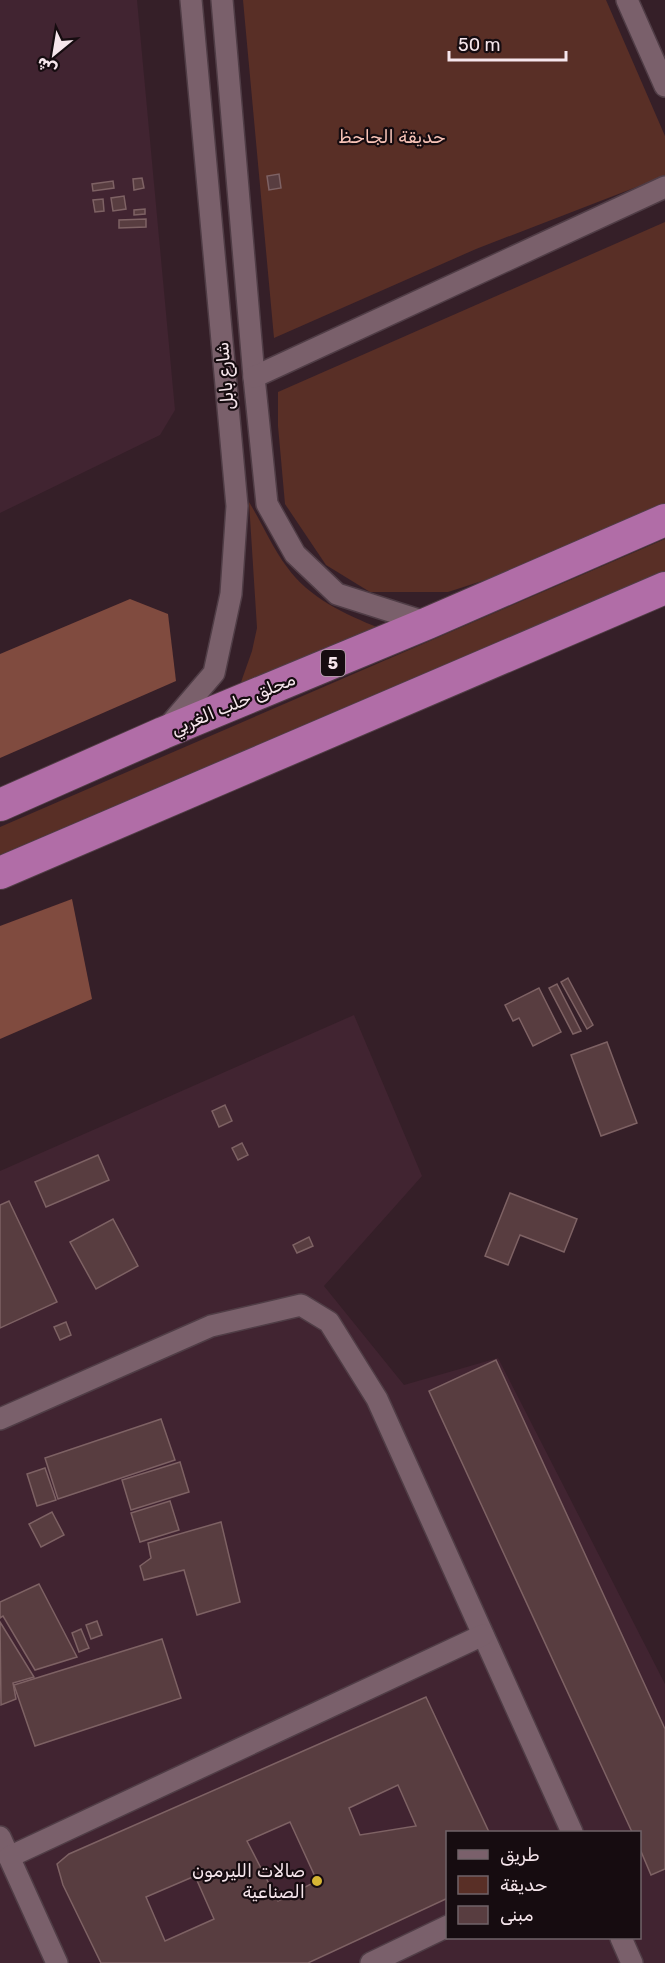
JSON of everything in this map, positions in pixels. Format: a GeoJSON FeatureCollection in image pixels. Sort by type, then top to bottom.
{"type":"FeatureCollection","features":[{"type":"Feature","properties":{"kind":"highway","name":"محلق حلب الغربي"},"geometry":{"type":"LineString","coordinates":[[0,805],[163,733],[428,623],[665,520]]}},
{"type":"Feature","properties":{"kind":"highway"},"geometry":{"type":"LineString","coordinates":[[0,873],[665,588]]}},
{"type":"Feature","properties":{"kind":"street","name":"شارع بابل"},"geometry":{"type":"LineString","coordinates":[[163,733],[214,673],[231,594],[237,506],[191,0]]}},
{"type":"Feature","properties":{"kind":"street"},"geometry":{"type":"LineString","coordinates":[[222,0],[267,504],[295,554],[337,594],[428,623]]}},
{"type":"Feature","properties":{"kind":"street"},"geometry":{"type":"LineString","coordinates":[[627,0],[665,86]]}},
{"type":"Feature","properties":{"kind":"street"},"geometry":{"type":"LineString","coordinates":[[254,376],[665,187]]}},
{"type":"Feature","properties":{"kind":"street"},"geometry":{"type":"LineString","coordinates":[[236,489],[265,487]]}},
{"type":"Feature","properties":{"kind":"street"},"geometry":{"type":"LineString","coordinates":[[0,1419],[211,1326],[301,1305],[330,1322],[377,1399],[571,1831]]}},
{"type":"Feature","properties":{"kind":"street"},"geometry":{"type":"LineString","coordinates":[[9,1857],[483,1635]]}},
{"type":"Feature","properties":{"kind":"street"},"geometry":{"type":"LineString","coordinates":[[0,1836],[57,1963]]}},
{"type":"Feature","properties":{"kind":"street"},"geometry":{"type":"LineString","coordinates":[[371,1963],[446,1926]]}},
{"type":"Feature","properties":{"kind":"street"},"geometry":{"type":"LineString","coordinates":[[621,1939],[632,1963]]}},
{"type":"Feature","properties":{"kind":"shaded area"},"geometry":{"type":"Polygon","coordinates":[[[0,0],[137,0],[175,410],[160,435],[0,513],[0,0]]]}},
{"type":"Feature","properties":{"kind":"shaded area"},"geometry":{"type":"Polygon","coordinates":[[[130,599],[168,614],[176,681],[0,758],[0,654],[130,599]]]}},
{"type":"Feature","properties":{"kind":"shaded area"},"geometry":{"type":"Polygon","coordinates":[[[72,899],[92,999],[0,1039],[0,926],[72,899]]]}},
{"type":"Feature","properties":{"kind":"shaded area"},"geometry":{"type":"Polygon","coordinates":[[[354,1015],[422,1176],[324,1286],[404,1385],[498,1358],[665,1684],[665,1963],[0,1963],[0,1171],[354,1015]]]}},
{"type":"Feature","properties":{"kind":"green space","name":"حديقة الجاحظ"},"geometry":{"type":"Polygon","coordinates":[[[243,0],[606,0],[665,136],[665,176],[476,249],[274,338],[243,0]]]}},
{"type":"Feature","properties":{"kind":"green space"},"geometry":{"type":"Polygon","coordinates":[[[665,222],[665,509],[557,557],[448,592],[370,592],[326,565],[285,504],[278,426],[278,392],[665,222]]]}},
{"type":"Feature","properties":{"kind":"green space"},"geometry":{"type":"Polygon","coordinates":[[[249,502],[282,559],[306,588],[341,611],[379,628],[240,685],[257,628],[249,502]]]}},
{"type":"Feature","properties":{"kind":"green space"},"geometry":{"type":"Polygon","coordinates":[[[665,539],[665,571],[0,855],[0,827],[665,539]]]}},
{"type":"Feature","properties":{"kind":"building"},"geometry":{"type":"Polygon","coordinates":[[[279,174],[281,188],[269,190],[267,176],[279,174]]]}},
{"type":"Feature","properties":{"kind":"building"},"geometry":{"type":"Polygon","coordinates":[[[142,178],[144,188],[134,190],[133,179],[142,178]]]}},
{"type":"Feature","properties":{"kind":"building"},"geometry":{"type":"Polygon","coordinates":[[[113,181],[114,188],[93,191],[92,184],[113,181]]]}},
{"type":"Feature","properties":{"kind":"building"},"geometry":{"type":"Polygon","coordinates":[[[124,196],[126,209],[113,211],[111,198],[124,196]]]}},
{"type":"Feature","properties":{"kind":"building"},"geometry":{"type":"Polygon","coordinates":[[[103,199],[104,211],[95,212],[93,200],[103,199]]]}},
{"type":"Feature","properties":{"kind":"building"},"geometry":{"type":"Polygon","coordinates":[[[145,209],[145,214],[134,215],[134,210],[145,209]]]}},
{"type":"Feature","properties":{"kind":"building"},"geometry":{"type":"Polygon","coordinates":[[[146,219],[146,227],[119,228],[119,220],[146,219]]]}},
{"type":"Feature","properties":{"kind":"building"},"geometry":{"type":"Polygon","coordinates":[[[568,978],[593,1025],[587,1029],[561,982],[568,978]]]}},
{"type":"Feature","properties":{"kind":"building"},"geometry":{"type":"Polygon","coordinates":[[[557,984],[581,1031],[573,1034],[549,988],[557,984]]]}},
{"type":"Feature","properties":{"kind":"building"},"geometry":{"type":"Polygon","coordinates":[[[539,988],[561,1032],[533,1046],[519,1018],[513,1021],[505,1005],[539,988]]]}},
{"type":"Feature","properties":{"kind":"building"},"geometry":{"type":"Polygon","coordinates":[[[607,1042],[637,1123],[601,1136],[571,1055],[607,1042]]]}},
{"type":"Feature","properties":{"kind":"building"},"geometry":{"type":"Polygon","coordinates":[[[225,1105],[232,1121],[219,1127],[212,1111],[225,1105]]]}},
{"type":"Feature","properties":{"kind":"building"},"geometry":{"type":"Polygon","coordinates":[[[242,1143],[248,1155],[238,1160],[232,1148],[242,1143]]]}},
{"type":"Feature","properties":{"kind":"building"},"geometry":{"type":"Polygon","coordinates":[[[98,1155],[109,1180],[46,1207],[35,1182],[98,1155]]]}},
{"type":"Feature","properties":{"kind":"building"},"geometry":{"type":"Polygon","coordinates":[[[510,1193],[577,1219],[564,1252],[520,1235],[508,1265],[485,1256],[510,1193]]]}},
{"type":"Feature","properties":{"kind":"building"},"geometry":{"type":"Polygon","coordinates":[[[9,1201],[57,1302],[0,1328],[0,1205],[9,1201]]]}},
{"type":"Feature","properties":{"kind":"building"},"geometry":{"type":"Polygon","coordinates":[[[113,1219],[138,1266],[96,1289],[70,1242],[113,1219]]]}},
{"type":"Feature","properties":{"kind":"building"},"geometry":{"type":"Polygon","coordinates":[[[309,1237],[313,1246],[297,1253],[293,1245],[309,1237]]]}},
{"type":"Feature","properties":{"kind":"building"},"geometry":{"type":"Polygon","coordinates":[[[66,1322],[71,1335],[60,1340],[54,1327],[66,1322]]]}},
{"type":"Feature","properties":{"kind":"building"},"geometry":{"type":"Polygon","coordinates":[[[496,1360],[665,1729],[665,1869],[651,1875],[641,1851],[641,1831],[632,1831],[429,1391],[496,1360]]]}},
{"type":"Feature","properties":{"kind":"building"},"geometry":{"type":"Polygon","coordinates":[[[161,1419],[175,1460],[58,1499],[45,1458],[161,1419]]]}},
{"type":"Feature","properties":{"kind":"building"},"geometry":{"type":"Polygon","coordinates":[[[180,1462],[189,1492],[131,1510],[122,1480],[180,1462]]]}},
{"type":"Feature","properties":{"kind":"building"},"geometry":{"type":"Polygon","coordinates":[[[45,1468],[56,1500],[37,1506],[27,1474],[45,1468]]]}},
{"type":"Feature","properties":{"kind":"building"},"geometry":{"type":"Polygon","coordinates":[[[170,1501],[179,1530],[140,1542],[131,1513],[170,1501]]]}},
{"type":"Feature","properties":{"kind":"building"},"geometry":{"type":"Polygon","coordinates":[[[52,1512],[64,1535],[41,1547],[29,1524],[52,1512]]]}},
{"type":"Feature","properties":{"kind":"building"},"geometry":{"type":"Polygon","coordinates":[[[221,1522],[240,1602],[197,1615],[184,1570],[144,1580],[140,1566],[151,1558],[148,1543],[221,1522]]]}},
{"type":"Feature","properties":{"kind":"building"},"geometry":{"type":"Polygon","coordinates":[[[39,1584],[77,1657],[35,1670],[3,1616],[0,1618],[0,1602],[39,1584]]]}},
{"type":"Feature","properties":{"kind":"building"},"geometry":{"type":"Polygon","coordinates":[[[97,1621],[102,1635],[91,1639],[86,1625],[97,1621]]]}},
{"type":"Feature","properties":{"kind":"building"},"geometry":{"type":"Polygon","coordinates":[[[0,1622],[34,1677],[13,1683],[16,1699],[1,1705],[0,1622]]]}},
{"type":"Feature","properties":{"kind":"building"},"geometry":{"type":"Polygon","coordinates":[[[81,1629],[89,1648],[79,1652],[72,1633],[81,1629]]]}},
{"type":"Feature","properties":{"kind":"building"},"geometry":{"type":"Polygon","coordinates":[[[162,1639],[181,1698],[35,1746],[14,1685],[162,1639]]]}},
{"type":"Feature","properties":{"kind":"building"},"geometry":{"type":"Polygon","coordinates":[[[426,1697],[489,1831],[446,1831],[446,1899],[308,1963],[101,1963],[63,1885],[57,1864],[69,1854],[426,1697]],[[398,1785],[349,1808],[360,1835],[416,1826],[398,1785]],[[290,1822],[247,1841],[278,1901],[317,1881],[290,1822]],[[195,1876],[146,1897],[165,1941],[214,1919],[195,1876]]]}},
{"type":"Feature","properties":{"kind":"place","name":"صالات الليرمون الصناعية"},"geometry":{"type":"Point","coordinates":[317,1881]}}]}
